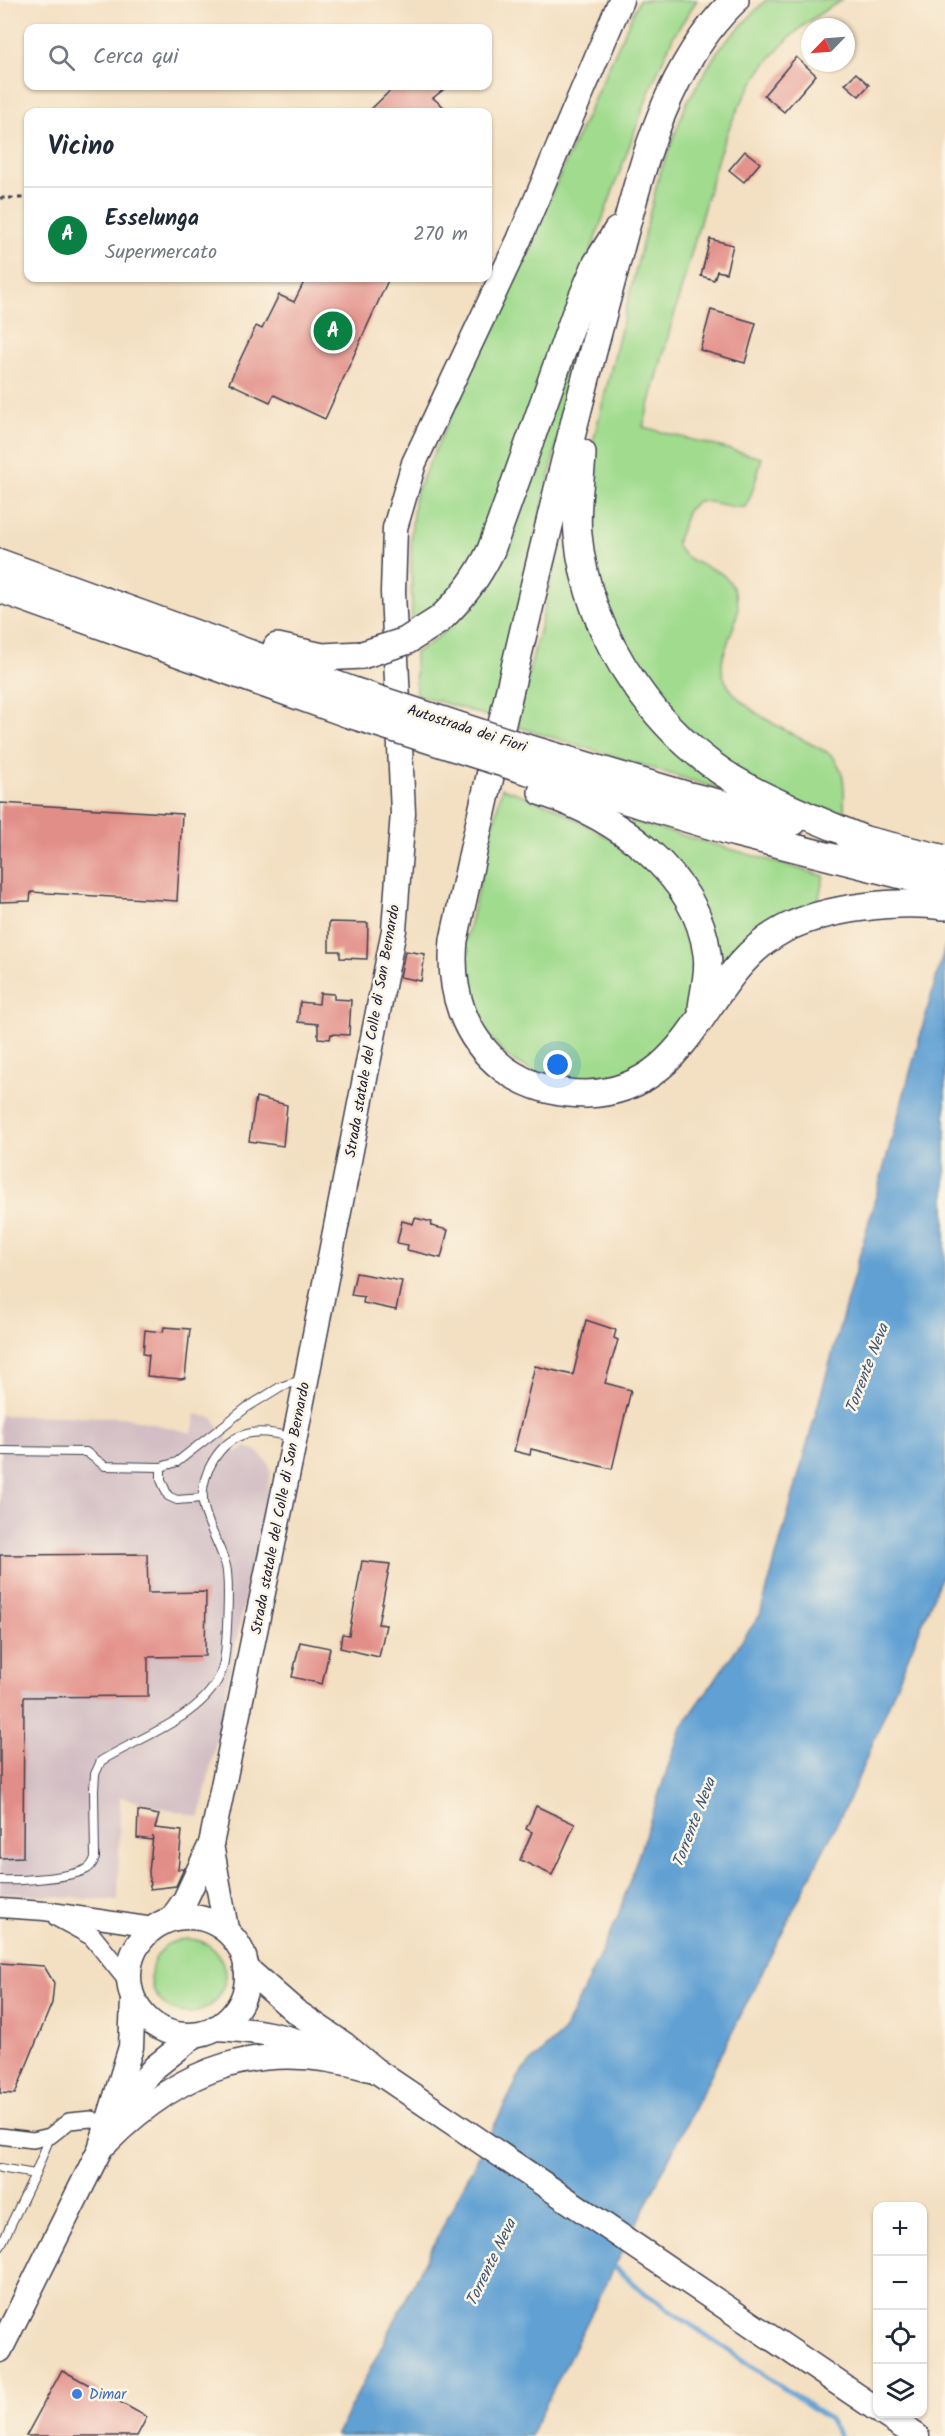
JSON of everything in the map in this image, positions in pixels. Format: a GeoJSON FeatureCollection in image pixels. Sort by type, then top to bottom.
{"type":"FeatureCollection","features":[{"type":"Feature","properties":{"kind":"highway"},"geometry":{"type":"LineString","coordinates":[[735,0],[710,30],[680,73],[659,121],[630,213],[584,386],[486,789],[454,940],[452,960],[456,999],[471,1032],[483,1049],[514,1076],[533,1084],[572,1094],[615,1091],[651,1074],[680,1048],[736,966],[750,951],[787,928],[813,919],[871,907],[945,906]]}},
{"type":"Feature","properties":{"kind":"highway"},"geometry":{"type":"LineString","coordinates":[[145,616],[225,631],[300,654],[322,657],[362,656],[406,641],[440,620],[464,595],[480,572],[491,550],[592,275],[611,239],[630,213]]}},
{"type":"Feature","properties":{"kind":"highway"},"geometry":{"type":"LineString","coordinates":[[584,386],[582,457],[577,510],[581,560],[600,621],[625,670],[659,715],[693,748],[732,778],[862,852]]}},
{"type":"Feature","properties":{"kind":"highway","name":"Autostrada dei Fiori"},"geometry":{"type":"LineString","coordinates":[[0,563],[145,616],[351,702],[520,766]]}},
{"type":"Feature","properties":{"kind":"highway","name":"Autostrada dei Fiori"},"geometry":{"type":"LineString","coordinates":[[0,589],[351,702],[426,740],[520,766],[682,794],[862,852],[945,886]]}},
{"type":"Feature","properties":{"kind":"highway"},"geometry":{"type":"LineString","coordinates":[[520,766],[576,806],[620,829],[669,873],[684,893],[705,938],[708,973],[700,1021]]}},
{"type":"Feature","properties":{"kind":"highway","name":"Autostrada dei Fiori"},"geometry":{"type":"LineString","coordinates":[[862,852],[945,859]]}},
{"type":"Feature","properties":{"kind":"main road","name":"Strada statale del Colle di San Bernardo"},"geometry":{"type":"LineString","coordinates":[[163,1922],[185,1900],[211,1844],[306,1379],[394,930],[403,813],[393,592],[395,528],[414,463],[519,240],[621,0]]}},
{"type":"Feature","properties":{"kind":"main road","name":"Strada statale del Colle di San Bernardo"},"geometry":{"type":"LineString","coordinates":[[211,1844],[226,1929]]}},
{"type":"Feature","properties":{"kind":"main road"},"geometry":{"type":"LineString","coordinates":[[0,2350],[100,2149],[130,2047],[130,1961],[138,1942],[163,1922],[192,1916],[210,1920],[226,1929],[237,1941],[244,1956],[246,1990],[239,2007],[227,2020],[205,2032],[155,2067],[109,2121]]}},
{"type":"Feature","properties":{"kind":"main road"},"geometry":{"type":"LineString","coordinates":[[246,1968],[295,2011],[425,2105],[873,2407]]}},
{"type":"Feature","properties":{"kind":"main road"},"geometry":{"type":"LineString","coordinates":[[131,1991],[144,2016],[159,2028],[176,2034],[247,2030],[287,2037],[346,2062],[375,2070]]}},
{"type":"Feature","properties":{"kind":"main road"},"geometry":{"type":"LineString","coordinates":[[100,2149],[133,2116],[180,2082],[231,2062],[286,2055],[346,2062]]}},
{"type":"Feature","properties":{"kind":"main road"},"geometry":{"type":"LineString","coordinates":[[889,2418],[917,2436]]}},
{"type":"Feature","properties":{"kind":"street"},"geometry":{"type":"LineString","coordinates":[[0,1908],[163,1922]]}},
{"type":"Feature","properties":{"kind":"street"},"geometry":{"type":"LineString","coordinates":[[45,1911],[93,1936],[131,1991]]}},
{"type":"Feature","properties":{"kind":"street"},"geometry":{"type":"LineString","coordinates":[[0,2136],[33,2140],[50,2136],[69,2121],[91,2119],[109,2121]]}},
{"type":"Feature","properties":{"kind":"lane"},"geometry":{"type":"LineString","coordinates":[[0,1451],[86,1452],[105,1466],[161,1467],[177,1462],[246,1408],[280,1387],[306,1379]]}},
{"type":"Feature","properties":{"kind":"lane"},"geometry":{"type":"LineString","coordinates":[[0,1880],[21,1881],[80,1872],[90,1868],[95,1858],[95,1774],[101,1761],[190,1712],[210,1694],[222,1669],[228,1588],[226,1566],[207,1520],[203,1498],[207,1471],[232,1442],[244,1434],[262,1431],[294,1438]]}},
{"type":"Feature","properties":{"kind":"lane"},"geometry":{"type":"LineString","coordinates":[[161,1467],[161,1480],[168,1496],[177,1500],[203,1498]]}},
{"type":"Feature","properties":{"kind":"lane"},"geometry":{"type":"LineString","coordinates":[[0,2247],[35,2174],[50,2136]]}},
{"type":"Feature","properties":{"kind":"lane"},"geometry":{"type":"LineString","coordinates":[[0,2168],[35,2174]]}},
{"type":"Feature","properties":{"kind":"path"},"geometry":{"type":"LineString","coordinates":[[0,198],[24,198]]}},
{"type":"Feature","properties":{"kind":"shaded area"},"geometry":{"type":"Polygon","coordinates":[[[196,1414],[213,1418],[236,1452],[245,1447],[257,1451],[268,1463],[271,1473],[200,1817],[120,1797],[118,1901],[0,1893],[0,1415],[124,1417],[192,1433],[196,1414]]]}},
{"type":"Feature","properties":{"kind":"green space"},"geometry":{"type":"Polygon","coordinates":[[[639,0],[697,0],[674,35],[653,82],[480,551],[456,589],[412,627],[411,535],[415,495],[639,0]]]}},
{"type":"Feature","properties":{"kind":"green space"},"geometry":{"type":"Polygon","coordinates":[[[766,0],[843,0],[814,18],[801,18],[801,28],[765,65],[738,108],[718,157],[643,427],[762,458],[753,490],[745,507],[697,501],[688,510],[676,544],[689,559],[722,574],[729,581],[737,597],[737,616],[722,661],[725,679],[734,693],[747,706],[782,729],[830,754],[842,774],[844,813],[797,802],[759,785],[663,709],[624,649],[600,597],[591,557],[587,499],[593,442],[659,176],[687,102],[719,49],[766,0]]]}},
{"type":"Feature","properties":{"kind":"green space"},"geometry":{"type":"Polygon","coordinates":[[[586,319],[493,718],[416,694],[415,653],[449,628],[586,319]]]}},
{"type":"Feature","properties":{"kind":"green space"},"geometry":{"type":"Polygon","coordinates":[[[560,545],[568,547],[577,587],[719,789],[516,726],[560,545]]]}},
{"type":"Feature","properties":{"kind":"green space"},"geometry":{"type":"Polygon","coordinates":[[[502,788],[555,807],[629,850],[667,887],[696,948],[692,1002],[684,1019],[675,1035],[643,1064],[626,1073],[603,1080],[573,1084],[547,1079],[507,1057],[479,1023],[465,985],[465,944],[502,788]]]}},
{"type":"Feature","properties":{"kind":"green space"},"geometry":{"type":"Polygon","coordinates":[[[632,821],[824,876],[816,909],[721,970],[629,830],[632,821]]]}},
{"type":"Feature","properties":{"kind":"green space"},"geometry":{"type":"Polygon","coordinates":[[[188,1939],[202,1942],[214,1950],[222,1962],[225,1976],[222,1990],[214,2002],[202,2010],[188,2013],[174,2010],[162,2002],[154,1990],[151,1976],[154,1962],[162,1950],[174,1942],[188,1939]]]}},
{"type":"Feature","properties":{"kind":"water","name":"Torrente Neva"},"geometry":{"type":"Polygon","coordinates":[[[945,946],[945,1568],[853,1791],[530,2436],[336,2436],[522,2071],[564,2031],[617,1919],[681,1728],[760,1615],[945,946]]]}},
{"type":"Feature","properties":{"kind":"building"},"geometry":{"type":"Polygon","coordinates":[[[796,57],[801,62],[801,72],[813,72],[816,75],[784,112],[764,95],[796,57]]]}},
{"type":"Feature","properties":{"kind":"building"},"geometry":{"type":"Polygon","coordinates":[[[856,73],[869,85],[859,96],[845,84],[856,73]]]}},
{"type":"Feature","properties":{"kind":"building"},"geometry":{"type":"Polygon","coordinates":[[[391,90],[443,90],[433,98],[445,108],[372,108],[391,90]]]}},
{"type":"Feature","properties":{"kind":"building"},"geometry":{"type":"Polygon","coordinates":[[[745,151],[760,163],[744,182],[729,170],[745,151]]]}},
{"type":"Feature","properties":{"kind":"building"},"geometry":{"type":"Polygon","coordinates":[[[710,239],[733,245],[726,273],[717,271],[714,280],[701,276],[710,239]]]}},
{"type":"Feature","properties":{"kind":"building"},"geometry":{"type":"Polygon","coordinates":[[[304,282],[387,282],[325,419],[274,395],[270,402],[229,383],[256,326],[262,329],[279,295],[294,302],[304,282]]]}},
{"type":"Feature","properties":{"kind":"building"},"geometry":{"type":"Polygon","coordinates":[[[711,310],[756,323],[745,363],[700,350],[711,310]]]}},
{"type":"Feature","properties":{"kind":"building"},"geometry":{"type":"Polygon","coordinates":[[[0,803],[182,814],[177,901],[31,892],[30,901],[0,902],[0,803]]]}},
{"type":"Feature","properties":{"kind":"building"},"geometry":{"type":"Polygon","coordinates":[[[329,922],[368,923],[367,959],[340,958],[340,951],[329,951],[329,922]]]}},
{"type":"Feature","properties":{"kind":"building"},"geometry":{"type":"Polygon","coordinates":[[[405,951],[425,954],[421,981],[400,977],[405,951]]]}},
{"type":"Feature","properties":{"kind":"building"},"geometry":{"type":"Polygon","coordinates":[[[320,993],[334,994],[334,999],[351,1000],[349,1035],[331,1034],[330,1039],[318,1038],[318,1024],[298,1022],[300,1002],[319,1004],[320,993]]]}},
{"type":"Feature","properties":{"kind":"building"},"geometry":{"type":"Polygon","coordinates":[[[256,1097],[287,1105],[283,1146],[249,1141],[256,1097]]]}},
{"type":"Feature","properties":{"kind":"building"},"geometry":{"type":"Polygon","coordinates":[[[415,1218],[432,1222],[431,1226],[448,1230],[441,1258],[407,1250],[408,1245],[397,1243],[402,1221],[413,1224],[415,1218]]]}},
{"type":"Feature","properties":{"kind":"building"},"geometry":{"type":"Polygon","coordinates":[[[356,1273],[402,1281],[396,1310],[363,1303],[364,1297],[351,1295],[356,1273]]]}},
{"type":"Feature","properties":{"kind":"building"},"geometry":{"type":"Polygon","coordinates":[[[586,1320],[616,1330],[614,1338],[618,1340],[605,1383],[631,1390],[612,1469],[531,1449],[530,1455],[514,1451],[535,1366],[573,1375],[586,1320]]]}},
{"type":"Feature","properties":{"kind":"building"},"geometry":{"type":"Polygon","coordinates":[[[164,1327],[190,1329],[185,1378],[147,1376],[149,1355],[143,1354],[145,1330],[163,1332],[164,1327]]]}},
{"type":"Feature","properties":{"kind":"building"},"geometry":{"type":"Polygon","coordinates":[[[147,1554],[148,1593],[206,1592],[205,1656],[148,1657],[148,1696],[24,1697],[23,1857],[0,1858],[0,1555],[147,1554]]]}},
{"type":"Feature","properties":{"kind":"building"},"geometry":{"type":"Polygon","coordinates":[[[362,1561],[390,1564],[378,1624],[386,1625],[379,1657],[340,1648],[342,1634],[349,1635],[362,1561]]]}},
{"type":"Feature","properties":{"kind":"building"},"geometry":{"type":"Polygon","coordinates":[[[300,1642],[330,1648],[322,1684],[292,1677],[300,1642]]]}},
{"type":"Feature","properties":{"kind":"building"},"geometry":{"type":"Polygon","coordinates":[[[536,1806],[575,1824],[552,1875],[520,1860],[532,1832],[526,1829],[536,1806]]]}},
{"type":"Feature","properties":{"kind":"building"},"geometry":{"type":"Polygon","coordinates":[[[138,1811],[159,1815],[155,1828],[182,1831],[178,1869],[184,1868],[176,1886],[150,1889],[149,1871],[153,1836],[152,1840],[137,1838],[138,1811]]]}},
{"type":"Feature","properties":{"kind":"building"},"geometry":{"type":"Polygon","coordinates":[[[0,1963],[44,1966],[54,1983],[52,2003],[15,2094],[0,2093],[0,1963]]]}},
{"type":"Feature","properties":{"kind":"building","name":"Dimar"},"geometry":{"type":"Polygon","coordinates":[[[62,2370],[147,2417],[137,2436],[26,2436],[62,2370]]]}},
{"type":"Feature","properties":{"kind":"waterway"},"geometry":{"type":"LineString","coordinates":[[610,2263],[646,2294],[829,2419],[839,2436]]}},
{"type":"Feature","properties":{"kind":"place","name":"Esselunga"},"geometry":{"type":"Point","coordinates":[333,331]}},
{"type":"Feature","properties":{"kind":"place","name":"Dimar"},"geometry":{"type":"Point","coordinates":[77,2394]}}]}
